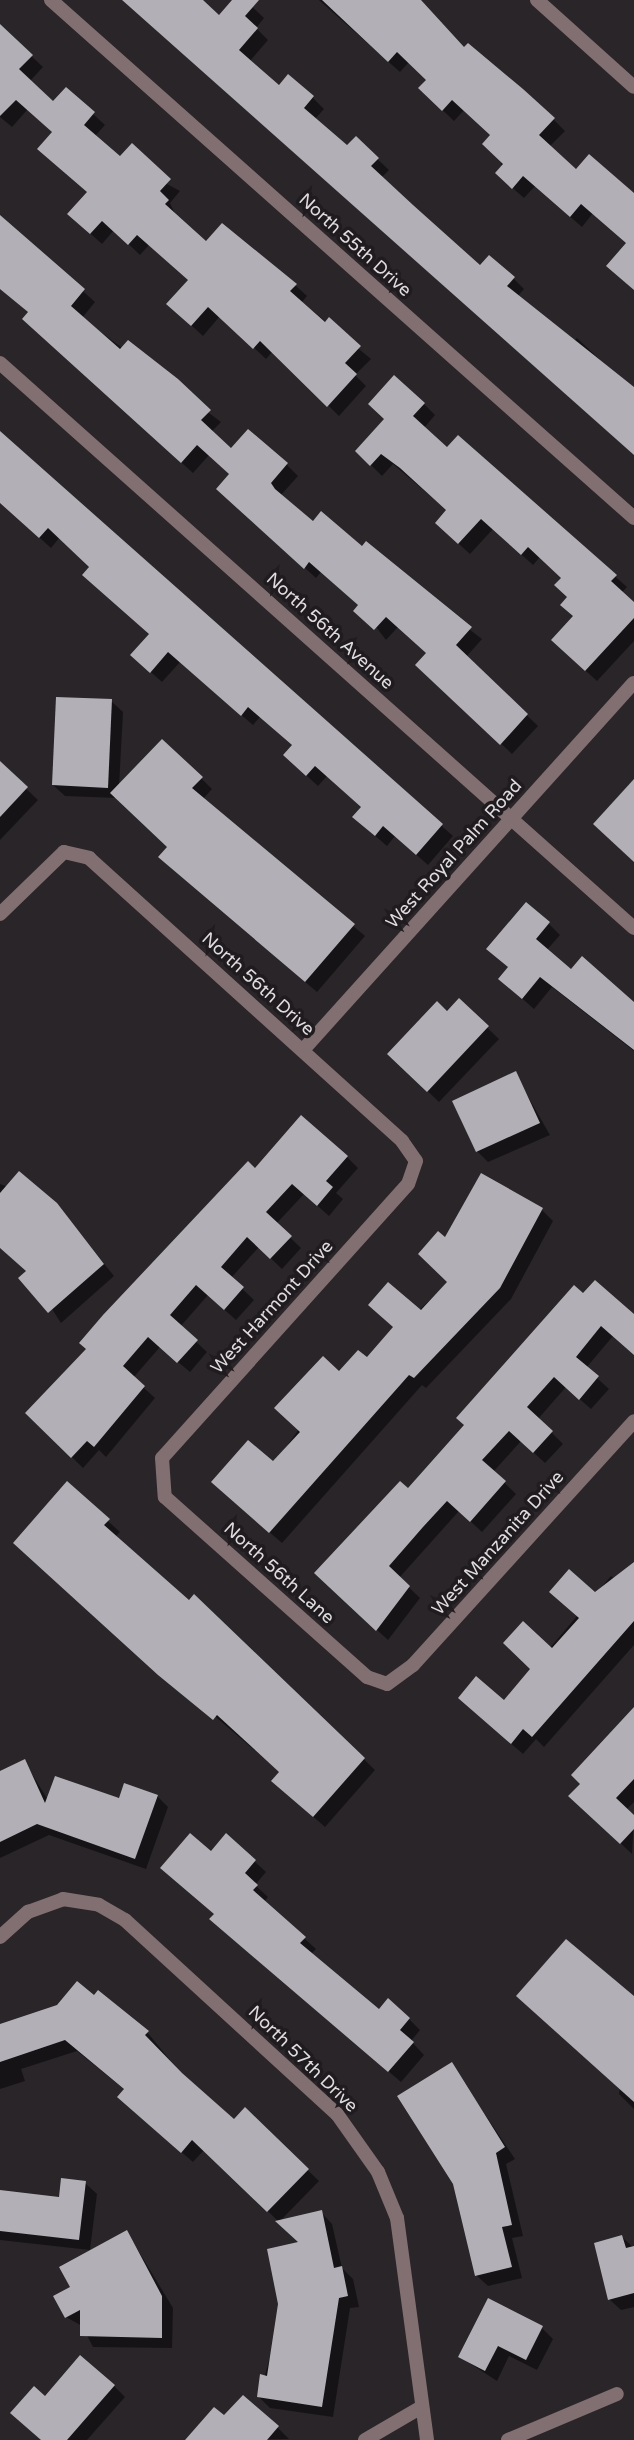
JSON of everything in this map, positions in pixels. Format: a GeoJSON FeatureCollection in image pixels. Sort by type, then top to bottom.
{"type":"FeatureCollection","features":[{"type":"Feature","properties":{"kind":"street","name":"North 55th Drive"},"geometry":{"type":"LineString","coordinates":[[51,0],[634,518]]}},
{"type":"Feature","properties":{"kind":"street"},"geometry":{"type":"LineString","coordinates":[[537,0],[634,87]]}},
{"type":"Feature","properties":{"kind":"street","name":"North 56th Avenue"},"geometry":{"type":"LineString","coordinates":[[0,363],[634,928]]}},
{"type":"Feature","properties":{"kind":"street","name":"West Royal Palm Road"},"geometry":{"type":"LineString","coordinates":[[303,1050],[634,683]]}},
{"type":"Feature","properties":{"kind":"street","name":"North 56th Drive"},"geometry":{"type":"LineString","coordinates":[[0,914],[64,852],[89,858],[303,1050],[416,1161]]}},
{"type":"Feature","properties":{"kind":"street","name":"West Harmont Drive"},"geometry":{"type":"LineString","coordinates":[[160,1478],[162,1458],[408,1184],[416,1161]]}},
{"type":"Feature","properties":{"kind":"street","name":"West Manzanita Drive"},"geometry":{"type":"LineString","coordinates":[[387,1684],[413,1665],[634,1421]]}},
{"type":"Feature","properties":{"kind":"street","name":"North 56th Lane"},"geometry":{"type":"LineString","coordinates":[[160,1478],[165,1497],[367,1678],[387,1684]]}},
{"type":"Feature","properties":{"kind":"street","name":"North 57th Drive"},"geometry":{"type":"LineString","coordinates":[[0,1937],[28,1912],[63,1899],[99,1905],[125,1920],[337,2114],[378,2172],[397,2217],[427,2440]]}},
{"type":"Feature","properties":{"kind":"street"},"geometry":{"type":"LineString","coordinates":[[508,2440],[617,2394]]}},
{"type":"Feature","properties":{"kind":"street"},"geometry":{"type":"LineString","coordinates":[[365,2440],[421,2408]]}},
{"type":"Feature","properties":{"kind":"building"},"geometry":{"type":"Polygon","coordinates":[[[122,0],[203,0],[219,15],[232,0],[259,0],[245,16],[258,28],[239,50],[279,85],[288,74],[314,96],[304,108],[347,145],[356,136],[379,158],[371,166],[413,205],[480,265],[489,255],[515,277],[507,286],[634,387],[634,455],[122,0]]]}},
{"type":"Feature","properties":{"kind":"building"},"geometry":{"type":"Polygon","coordinates":[[[322,0],[421,0],[464,47],[468,43],[555,118],[539,135],[576,169],[589,154],[634,193],[634,290],[606,266],[626,243],[581,204],[570,217],[523,176],[512,189],[495,173],[503,164],[482,144],[490,135],[452,100],[442,111],[418,88],[426,80],[397,52],[388,62],[322,0]]]}},
{"type":"Feature","properties":{"kind":"building"},"geometry":{"type":"Polygon","coordinates":[[[0,24],[33,55],[19,69],[53,101],[66,87],[95,112],[84,125],[120,156],[132,143],[171,179],[160,191],[169,200],[165,204],[206,241],[222,223],[297,284],[290,291],[325,322],[329,317],[361,346],[345,363],[357,374],[327,407],[260,341],[253,349],[208,307],[191,326],[166,304],[188,280],[137,235],[128,245],[102,221],[90,234],[67,214],[87,192],[37,149],[52,132],[16,100],[0,116],[0,24]]]}},
{"type":"Feature","properties":{"kind":"building"},"geometry":{"type":"Polygon","coordinates":[[[0,215],[85,289],[71,306],[120,349],[128,340],[178,379],[211,410],[201,420],[231,448],[248,429],[288,463],[271,483],[275,489],[313,521],[321,511],[362,546],[366,541],[472,627],[456,645],[528,714],[500,745],[415,665],[426,653],[386,617],[374,630],[353,611],[358,605],[309,562],[304,569],[216,489],[229,474],[197,445],[181,463],[22,319],[28,312],[0,289],[0,215]]]}},
{"type":"Feature","properties":{"kind":"building"},"geometry":{"type":"Polygon","coordinates":[[[394,375],[425,403],[413,416],[447,447],[458,435],[617,575],[611,581],[634,602],[634,618],[585,671],[551,640],[573,616],[560,605],[567,597],[554,585],[561,578],[528,547],[521,555],[481,519],[458,544],[435,523],[446,510],[400,468],[381,454],[370,466],[355,451],[384,419],[368,404],[394,375]]]}},
{"type":"Feature","properties":{"kind":"building"},"geometry":{"type":"Polygon","coordinates":[[[0,431],[443,824],[416,855],[383,826],[375,836],[352,817],[361,807],[315,766],[306,776],[283,755],[292,745],[248,707],[241,716],[168,652],[150,673],[130,655],[149,634],[82,575],[89,567],[48,528],[39,538],[0,503],[0,431]]]}},
{"type":"Feature","properties":{"kind":"building"},"geometry":{"type":"Polygon","coordinates":[[[56,697],[112,699],[108,788],[52,785],[56,697]]]}},
{"type":"Feature","properties":{"kind":"building"},"geometry":{"type":"Polygon","coordinates":[[[162,739],[203,777],[192,788],[355,924],[305,982],[158,857],[167,847],[110,793],[162,739]]]}},
{"type":"Feature","properties":{"kind":"building"},"geometry":{"type":"Polygon","coordinates":[[[0,761],[28,787],[0,817],[0,761]]]}},
{"type":"Feature","properties":{"kind":"building"},"geometry":{"type":"Polygon","coordinates":[[[634,779],[634,862],[593,824],[634,779]]]}},
{"type":"Feature","properties":{"kind":"building"},"geometry":{"type":"Polygon","coordinates":[[[526,902],[550,922],[536,939],[571,969],[582,956],[634,1002],[634,1050],[540,977],[522,999],[498,979],[508,967],[486,949],[526,902]]]}},
{"type":"Feature","properties":{"kind":"building"},"geometry":{"type":"Polygon","coordinates":[[[459,998],[489,1026],[427,1092],[387,1054],[437,1001],[447,1011],[459,998]]]}},
{"type":"Feature","properties":{"kind":"building"},"geometry":{"type":"Polygon","coordinates":[[[516,1071],[540,1123],[476,1152],[452,1101],[516,1071]]]}},
{"type":"Feature","properties":{"kind":"building"},"geometry":{"type":"Polygon","coordinates":[[[301,1115],[348,1156],[326,1181],[333,1187],[317,1206],[292,1184],[266,1212],[292,1236],[270,1259],[247,1237],[221,1267],[244,1287],[224,1310],[196,1285],[170,1315],[198,1340],[177,1363],[148,1337],[123,1366],[145,1386],[94,1447],[87,1441],[71,1458],[25,1413],[86,1349],[79,1343],[103,1315],[248,1161],[255,1168],[301,1115]]]}},
{"type":"Feature","properties":{"kind":"building"},"geometry":{"type":"Polygon","coordinates":[[[19,1171],[57,1203],[104,1264],[48,1313],[18,1278],[26,1271],[0,1248],[0,1193],[19,1171]]]}},
{"type":"Feature","properties":{"kind":"building"},"geometry":{"type":"Polygon","coordinates":[[[481,1173],[543,1208],[500,1288],[414,1378],[409,1375],[269,1533],[211,1482],[248,1440],[273,1461],[300,1432],[274,1408],[323,1356],[339,1371],[358,1350],[367,1357],[393,1327],[368,1305],[388,1282],[421,1310],[447,1282],[418,1254],[438,1231],[445,1237],[481,1173]]]}},
{"type":"Feature","properties":{"kind":"building"},"geometry":{"type":"Polygon","coordinates":[[[595,1280],[634,1314],[634,1355],[601,1326],[576,1357],[599,1376],[579,1400],[554,1377],[527,1407],[553,1431],[533,1453],[509,1431],[482,1460],[506,1481],[470,1522],[447,1501],[389,1566],[410,1586],[376,1631],[314,1573],[400,1481],[408,1488],[464,1425],[456,1418],[574,1285],[583,1293],[595,1280]]]}},
{"type":"Feature","properties":{"kind":"building"},"geometry":{"type":"Polygon","coordinates":[[[67,1481],[110,1519],[104,1525],[189,1600],[194,1594],[365,1758],[313,1817],[271,1781],[279,1772],[217,1715],[213,1720],[158,1675],[13,1543],[67,1481]]]}},
{"type":"Feature","properties":{"kind":"building"},"geometry":{"type":"Polygon","coordinates":[[[634,1562],[634,1621],[532,1737],[523,1729],[511,1744],[458,1698],[476,1676],[504,1700],[530,1669],[503,1643],[523,1621],[552,1648],[579,1618],[549,1592],[569,1569],[595,1592],[634,1562]]]}},
{"type":"Feature","properties":{"kind":"building"},"geometry":{"type":"Polygon","coordinates":[[[634,1707],[634,1779],[616,1798],[634,1815],[634,1829],[620,1844],[568,1796],[580,1784],[571,1775],[634,1707]]]}},
{"type":"Feature","properties":{"kind":"building"},"geometry":{"type":"Polygon","coordinates":[[[25,1759],[45,1803],[55,1776],[119,1798],[124,1783],[158,1795],[135,1859],[37,1824],[0,1842],[0,1771],[25,1759]]]}},
{"type":"Feature","properties":{"kind":"building"},"geometry":{"type":"Polygon","coordinates":[[[190,1833],[211,1851],[226,1833],[256,1860],[245,1873],[258,1885],[253,1890],[306,1937],[300,1943],[379,2009],[388,1998],[410,2018],[400,2030],[414,2042],[388,2072],[209,1919],[214,1914],[160,1868],[190,1833]]]}},
{"type":"Feature","properties":{"kind":"building"},"geometry":{"type":"Polygon","coordinates":[[[566,1939],[634,1996],[634,2102],[516,1996],[566,1939]]]}},
{"type":"Feature","properties":{"kind":"building"},"geometry":{"type":"Polygon","coordinates":[[[77,1981],[94,1995],[98,1990],[149,2031],[145,2035],[182,2073],[234,2119],[245,2107],[309,2169],[267,2212],[192,2140],[181,2153],[117,2097],[124,2089],[65,2040],[0,2062],[0,2024],[57,2005],[77,1981]]]}},
{"type":"Feature","properties":{"kind":"building"},"geometry":{"type":"Polygon","coordinates":[[[452,2062],[505,2147],[496,2153],[512,2225],[502,2227],[512,2267],[475,2276],[453,2184],[397,2096],[452,2062]]]}},
{"type":"Feature","properties":{"kind":"building"},"geometry":{"type":"Polygon","coordinates":[[[61,2178],[86,2181],[79,2240],[0,2231],[0,2190],[59,2197],[61,2178]]]}},
{"type":"Feature","properties":{"kind":"building"},"geometry":{"type":"Polygon","coordinates":[[[322,2210],[334,2268],[342,2266],[348,2296],[339,2298],[322,2407],[257,2397],[260,2374],[267,2376],[278,2304],[267,2249],[298,2242],[275,2221],[322,2210]]]}},
{"type":"Feature","properties":{"kind":"building"},"geometry":{"type":"Polygon","coordinates":[[[127,2230],[162,2296],[162,2338],[80,2336],[80,2310],[65,2318],[53,2296],[70,2287],[59,2267],[127,2230]]]}},
{"type":"Feature","properties":{"kind":"building"},"geometry":{"type":"Polygon","coordinates":[[[622,2235],[626,2248],[634,2246],[634,2293],[608,2300],[594,2243],[622,2235]]]}},
{"type":"Feature","properties":{"kind":"building"},"geometry":{"type":"Polygon","coordinates":[[[488,2298],[543,2326],[526,2360],[498,2346],[485,2371],[458,2357],[488,2298]]]}},
{"type":"Feature","properties":{"kind":"building"},"geometry":{"type":"Polygon","coordinates":[[[80,2355],[115,2385],[67,2440],[41,2440],[10,2413],[34,2386],[45,2396],[80,2355]]]}},
{"type":"Feature","properties":{"kind":"building"},"geometry":{"type":"Polygon","coordinates":[[[243,2395],[279,2426],[267,2440],[185,2440],[214,2407],[224,2415],[243,2395]]]}}]}
